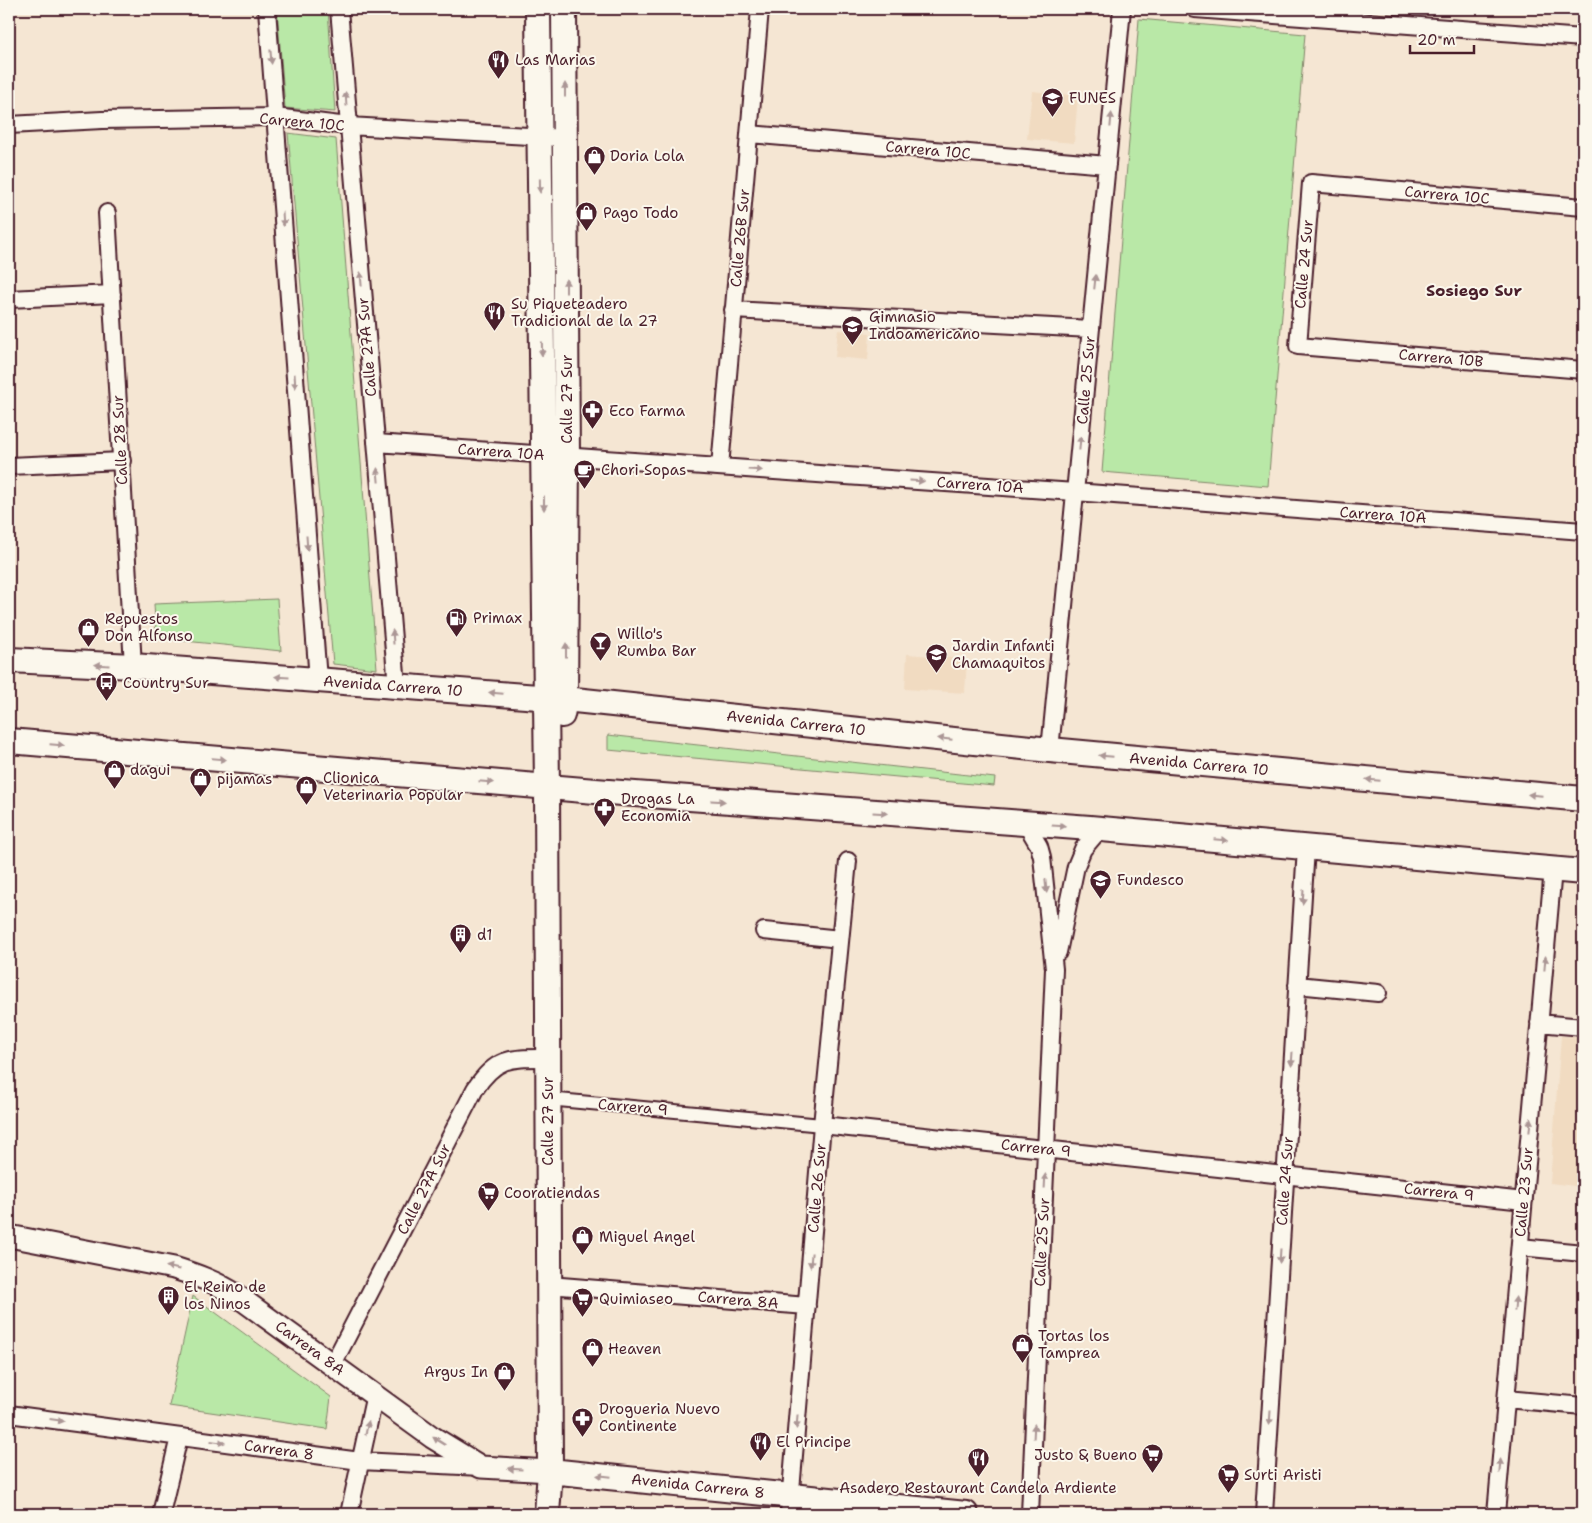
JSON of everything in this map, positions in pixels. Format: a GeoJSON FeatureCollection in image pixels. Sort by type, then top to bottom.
{"type":"FeatureCollection","features":[{"type":"Feature","properties":{"kind":"main road","name":"Calle 27 Sur"},"geometry":{"type":"LineString","coordinates":[[538,9],[540,138],[555,456]]}},
{"type":"Feature","properties":{"kind":"main road","name":"Calle 27 Sur"},"geometry":{"type":"LineString","coordinates":[[547,1514],[550,1471],[547,787],[555,698],[555,456],[565,138],[564,9]]}},
{"type":"Feature","properties":{"kind":"main road","name":"Avenida Carrera 10"},"geometry":{"type":"LineString","coordinates":[[9,660],[133,666],[555,698],[1050,750],[1583,799]]}},
{"type":"Feature","properties":{"kind":"main road"},"geometry":{"type":"LineString","coordinates":[[9,741],[547,787],[1100,830],[1583,872]]}},
{"type":"Feature","properties":{"kind":"main road","name":"Avenida Carrera 8"},"geometry":{"type":"LineString","coordinates":[[550,1471],[790,1505],[966,1514]]}},
{"type":"Feature","properties":{"kind":"street"},"geometry":{"type":"LineString","coordinates":[[267,9],[318,680]]}},
{"type":"Feature","properties":{"kind":"street","name":"Calle 27A Sur"},"geometry":{"type":"LineString","coordinates":[[339,9],[397,686]]}},
{"type":"Feature","properties":{"kind":"street","name":"Calle 26B Sur"},"geometry":{"type":"LineString","coordinates":[[720,467],[760,9]]}},
{"type":"Feature","properties":{"kind":"street","name":"Calle 25 Sur"},"geometry":{"type":"LineString","coordinates":[[1050,750],[1122,9]]}},
{"type":"Feature","properties":{"kind":"street"},"geometry":{"type":"LineString","coordinates":[[1196,9],[1583,38]]}},
{"type":"Feature","properties":{"kind":"street","name":"Carrera 10C"},"geometry":{"type":"LineString","coordinates":[[9,125],[102,120],[276,117],[348,126],[565,138]]}},
{"type":"Feature","properties":{"kind":"street","name":"Carrera 10C"},"geometry":{"type":"LineString","coordinates":[[749,134],[1107,165]]}},
{"type":"Feature","properties":{"kind":"street","name":"Carrera 10C"},"geometry":{"type":"LineString","coordinates":[[1311,183],[1583,206]]}},
{"type":"Feature","properties":{"kind":"street","name":"Calle 24 Sur"},"geometry":{"type":"LineString","coordinates":[[1298,346],[1311,183]]}},
{"type":"Feature","properties":{"kind":"street","name":"Calle 28 Sur"},"geometry":{"type":"LineString","coordinates":[[108,213],[133,666]]}},
{"type":"Feature","properties":{"kind":"street"},"geometry":{"type":"LineString","coordinates":[[9,299],[112,294]]}},
{"type":"Feature","properties":{"kind":"street"},"geometry":{"type":"LineString","coordinates":[[733,310],[1091,329]]}},
{"type":"Feature","properties":{"kind":"street","name":"Carrera 10B"},"geometry":{"type":"LineString","coordinates":[[1298,346],[1583,370]]}},
{"type":"Feature","properties":{"kind":"street","name":"Carrera 10A"},"geometry":{"type":"LineString","coordinates":[[376,443],[1075,492],[1583,531]]}},
{"type":"Feature","properties":{"kind":"street"},"geometry":{"type":"LineString","coordinates":[[9,466],[122,460]]}},
{"type":"Feature","properties":{"kind":"street","name":"Calle 25 Sur"},"geometry":{"type":"LineString","coordinates":[[1026,824],[1039,846],[1042,857],[1054,969],[1030,1514]]}},
{"type":"Feature","properties":{"kind":"street","name":"Calle 25 Sur"},"geometry":{"type":"LineString","coordinates":[[1054,969],[1076,866],[1083,849],[1100,830]]}},
{"type":"Feature","properties":{"kind":"street","name":"Calle 24 Sur"},"geometry":{"type":"LineString","coordinates":[[1264,1514],[1306,848]]}},
{"type":"Feature","properties":{"kind":"street","name":"Calle 26 Sur"},"geometry":{"type":"LineString","coordinates":[[790,1505],[822,1124],[848,861]]}},
{"type":"Feature","properties":{"kind":"street","name":"Calle 23 Sur"},"geometry":{"type":"LineString","coordinates":[[1496,1514],[1553,869]]}},
{"type":"Feature","properties":{"kind":"street"},"geometry":{"type":"LineString","coordinates":[[764,931],[840,939]]}},
{"type":"Feature","properties":{"kind":"street"},"geometry":{"type":"LineString","coordinates":[[1297,986],[1378,993]]}},
{"type":"Feature","properties":{"kind":"street"},"geometry":{"type":"LineString","coordinates":[[1539,1023],[1583,1027]]}},
{"type":"Feature","properties":{"kind":"street","name":"Calle 27A Sur"},"geometry":{"type":"LineString","coordinates":[[333,1364],[475,1089],[486,1074],[499,1064],[516,1058],[548,1058]]}},
{"type":"Feature","properties":{"kind":"street","name":"Carrera 9"},"geometry":{"type":"LineString","coordinates":[[548,1099],[822,1124],[1524,1201]]}},
{"type":"Feature","properties":{"kind":"street","name":"Carrera 8A"},"geometry":{"type":"LineString","coordinates":[[9,1236],[174,1268],[198,1275],[223,1286],[432,1437],[481,1467]]}},
{"type":"Feature","properties":{"kind":"street"},"geometry":{"type":"LineString","coordinates":[[1520,1247],[1583,1253]]}},
{"type":"Feature","properties":{"kind":"street","name":"Carrera 8A"},"geometry":{"type":"LineString","coordinates":[[549,1285],[807,1306]]}},
{"type":"Feature","properties":{"kind":"street"},"geometry":{"type":"LineString","coordinates":[[348,1514],[375,1394]]}},
{"type":"Feature","properties":{"kind":"street"},"geometry":{"type":"LineString","coordinates":[[1506,1399],[1583,1406]]}},
{"type":"Feature","properties":{"kind":"street","name":"Carrera 8"},"geometry":{"type":"LineString","coordinates":[[9,1414],[360,1461],[550,1471]]}},
{"type":"Feature","properties":{"kind":"street"},"geometry":{"type":"LineString","coordinates":[[161,1514],[179,1437]]}},
{"type":"Feature","properties":{"kind":"shaded area","name":"FUNES"},"geometry":{"type":"Polygon","coordinates":[[[1032,91],[1078,96],[1074,143],[1027,139],[1032,91]]]}},
{"type":"Feature","properties":{"kind":"shaded area","name":"Gimnasio Indoamericano"},"geometry":{"type":"Polygon","coordinates":[[[838,330],[870,333],[868,360],[835,357],[838,330]]]}},
{"type":"Feature","properties":{"kind":"shaded area","name":"Jardin Infanti Chamaquitos"},"geometry":{"type":"Polygon","coordinates":[[[907,654],[967,659],[965,693],[905,689],[907,654]]]}},
{"type":"Feature","properties":{"kind":"shaded area"},"geometry":{"type":"Polygon","coordinates":[[[1561,1036],[1583,1038],[1583,1187],[1550,1183],[1561,1036]]]}},
{"type":"Feature","properties":{"kind":"green space"},"geometry":{"type":"Polygon","coordinates":[[[277,9],[328,9],[335,112],[285,108],[277,9]]]}},
{"type":"Feature","properties":{"kind":"green space"},"geometry":{"type":"Polygon","coordinates":[[[1139,19],[1305,34],[1268,486],[1102,472],[1139,19]]]}},
{"type":"Feature","properties":{"kind":"green space"},"geometry":{"type":"Polygon","coordinates":[[[288,133],[336,139],[377,669],[333,664],[288,133]]]}},
{"type":"Feature","properties":{"kind":"green space"},"geometry":{"type":"Polygon","coordinates":[[[277,599],[281,651],[156,638],[154,604],[277,599]]]}},
{"type":"Feature","properties":{"kind":"green space"},"geometry":{"type":"Polygon","coordinates":[[[608,735],[995,778],[994,786],[608,750],[608,735]]]}},
{"type":"Feature","properties":{"kind":"green space"},"geometry":{"type":"Polygon","coordinates":[[[193,1296],[331,1397],[327,1429],[169,1406],[193,1296]]]}},
{"type":"Feature","properties":{"kind":"place","name":"Las Marias"},"geometry":{"type":"Point","coordinates":[499,79]}},
{"type":"Feature","properties":{"kind":"place","name":"FUNES"},"geometry":{"type":"Point","coordinates":[1053,117]}},
{"type":"Feature","properties":{"kind":"place","name":"Doria Lola"},"geometry":{"type":"Point","coordinates":[594,175]}},
{"type":"Feature","properties":{"kind":"place","name":"Pago Todo"},"geometry":{"type":"Point","coordinates":[587,232]}},
{"type":"Feature","properties":{"kind":"place","name":"Su Piqueteadero Tradicional de la 27"},"geometry":{"type":"Point","coordinates":[495,332]}},
{"type":"Feature","properties":{"kind":"place","name":"Gimnasio Indoamericano"},"geometry":{"type":"Point","coordinates":[853,345]}},
{"type":"Feature","properties":{"kind":"place","name":"Eco Farma"},"geometry":{"type":"Point","coordinates":[593,430]}},
{"type":"Feature","properties":{"kind":"place","name":"Chori Sopas"},"geometry":{"type":"Point","coordinates":[585,489]}},
{"type":"Feature","properties":{"kind":"place","name":"Primax"},"geometry":{"type":"Point","coordinates":[457,637]}},
{"type":"Feature","properties":{"kind":"place","name":"Repuestos Don Alfonso"},"geometry":{"type":"Point","coordinates":[89,647]}},
{"type":"Feature","properties":{"kind":"place","name":"Willo's Rumba Bar"},"geometry":{"type":"Point","coordinates":[601,662]}},
{"type":"Feature","properties":{"kind":"place","name":"Jardin Infanti Chamaquitos"},"geometry":{"type":"Point","coordinates":[936,674]}},
{"type":"Feature","properties":{"kind":"place","name":"Country Sur"},"geometry":{"type":"Point","coordinates":[107,702]}},
{"type":"Feature","properties":{"kind":"place","name":"dagui"},"geometry":{"type":"Point","coordinates":[114,789]}},
{"type":"Feature","properties":{"kind":"place","name":"pijamas"},"geometry":{"type":"Point","coordinates":[201,798]}},
{"type":"Feature","properties":{"kind":"place","name":"Clionica Veterinaria Popular"},"geometry":{"type":"Point","coordinates":[307,806]}},
{"type":"Feature","properties":{"kind":"place","name":"Drogas La Economia"},"geometry":{"type":"Point","coordinates":[605,827]}},
{"type":"Feature","properties":{"kind":"place","name":"Fundesco"},"geometry":{"type":"Point","coordinates":[1101,899]}},
{"type":"Feature","properties":{"kind":"place","name":"d1"},"geometry":{"type":"Point","coordinates":[461,954]}},
{"type":"Feature","properties":{"kind":"place","name":"Cooratiendas"},"geometry":{"type":"Point","coordinates":[488,1212]}},
{"type":"Feature","properties":{"kind":"place","name":"Miguel Angel"},"geometry":{"type":"Point","coordinates":[583,1256]}},
{"type":"Feature","properties":{"kind":"place","name":"El Reino de los Ninos"},"geometry":{"type":"Point","coordinates":[168,1315]}},
{"type":"Feature","properties":{"kind":"place","name":"Quimiaseo"},"geometry":{"type":"Point","coordinates":[583,1318]}},
{"type":"Feature","properties":{"kind":"place","name":"Tortas los Tamprea"},"geometry":{"type":"Point","coordinates":[1022,1364]}},
{"type":"Feature","properties":{"kind":"place","name":"Heaven"},"geometry":{"type":"Point","coordinates":[592,1368]}},
{"type":"Feature","properties":{"kind":"place","name":"Argus In"},"geometry":{"type":"Point","coordinates":[504,1391]}},
{"type":"Feature","properties":{"kind":"place","name":"Drogueria Nuevo Continente"},"geometry":{"type":"Point","coordinates":[583,1437]}},
{"type":"Feature","properties":{"kind":"place","name":"El Principe"},"geometry":{"type":"Point","coordinates":[760,1461]}},
{"type":"Feature","properties":{"kind":"place","name":"Justo & Bueno"},"geometry":{"type":"Point","coordinates":[1153,1474]}},
{"type":"Feature","properties":{"kind":"place","name":"Asadero Restaurant Candela Ardiente"},"geometry":{"type":"Point","coordinates":[978,1478]}},
{"type":"Feature","properties":{"kind":"place","name":"Surti Aristi"},"geometry":{"type":"Point","coordinates":[1228,1494]}},
{"type":"Feature","properties":{"kind":"district","name":"Sosiego Sur"},"geometry":{"type":"Point","coordinates":[1474,290]}}]}
